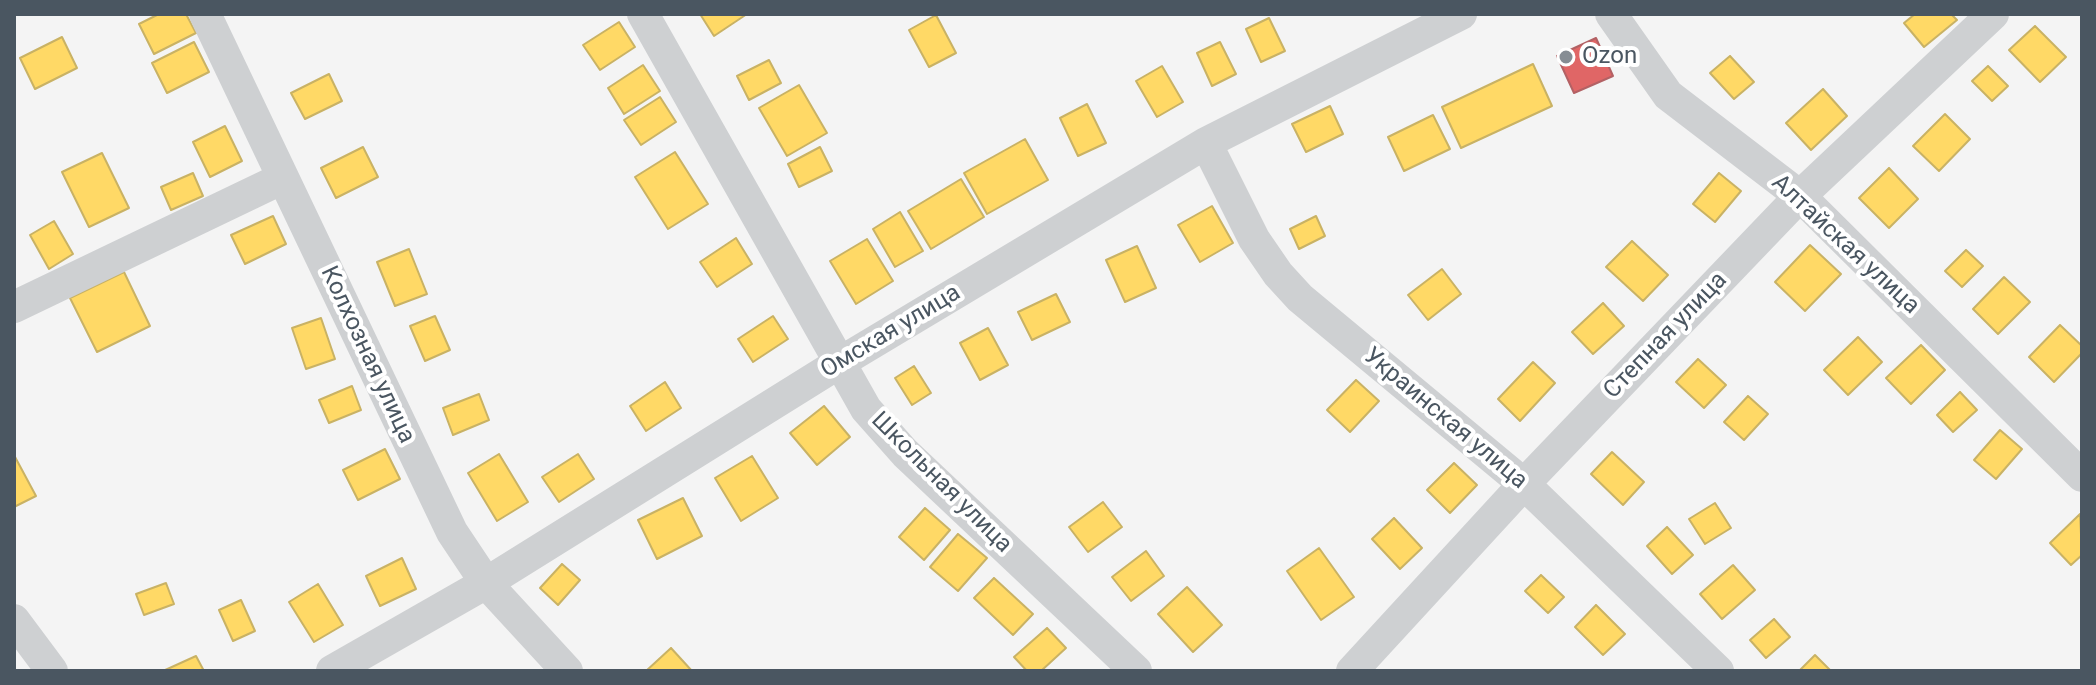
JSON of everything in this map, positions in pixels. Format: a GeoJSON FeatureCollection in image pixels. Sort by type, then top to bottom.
{"type":"FeatureCollection","features":[{"type":"Feature","properties":{"kind":"street","name":"Колхозная улица"},"geometry":{"type":"LineString","coordinates":[[205,14],[452,532],[486,583],[567,671]]}},
{"type":"Feature","properties":{"kind":"street","name":"Школьная улица"},"geometry":{"type":"LineString","coordinates":[[643,14],[839,363],[883,430],[1136,671]]}},
{"type":"Feature","properties":{"kind":"street","name":"Омская улица"},"geometry":{"type":"LineString","coordinates":[[332,671],[486,583],[839,363],[1206,143],[1461,14]]}},
{"type":"Feature","properties":{"kind":"street","name":"Алтайская улица"},"geometry":{"type":"LineString","coordinates":[[1611,14],[1668,95],[1800,196],[2082,476]]}},
{"type":"Feature","properties":{"kind":"street","name":"Степная улица"},"geometry":{"type":"LineString","coordinates":[[1352,671],[1524,484],[1800,196],[1993,14]]}},
{"type":"Feature","properties":{"kind":"street","name":"Украинская улица"},"geometry":{"type":"LineString","coordinates":[[1206,143],[1254,239],[1286,282],[1524,484],[1718,671]]}},
{"type":"Feature","properties":{"kind":"street"},"geometry":{"type":"LineString","coordinates":[[14,307],[283,178]]}},
{"type":"Feature","properties":{"kind":"street"},"geometry":{"type":"LineString","coordinates":[[14,620],[52,671]]}},
{"type":"Feature","properties":{"kind":"building: Жильё"},"geometry":{"type":"Polygon","coordinates":[[[159,14],[186,14],[196,33],[154,54],[139,24],[159,14]]]}},
{"type":"Feature","properties":{"kind":"building: Жильё"},"geometry":{"type":"Polygon","coordinates":[[[700,14],[747,14],[714,36],[700,14]]]}},
{"type":"Feature","properties":{"kind":"building: Жильё"},"geometry":{"type":"Polygon","coordinates":[[[1915,14],[1951,14],[1957,20],[1924,47],[1904,23],[1915,14]]]}},
{"type":"Feature","properties":{"kind":"building: Жильё"},"geometry":{"type":"Polygon","coordinates":[[[936,15],[956,53],[929,67],[909,30],[936,15]]]}},
{"type":"Feature","properties":{"kind":"building: Жильё"},"geometry":{"type":"Polygon","coordinates":[[[1269,18],[1285,51],[1261,62],[1246,29],[1269,18]]]}},
{"type":"Feature","properties":{"kind":"building: Жильё"},"geometry":{"type":"Polygon","coordinates":[[[619,22],[635,47],[600,70],[583,45],[619,22]]]}},
{"type":"Feature","properties":{"kind":"building: Жильё"},"geometry":{"type":"Polygon","coordinates":[[[2035,26],[2066,57],[2040,82],[2009,50],[2035,26]]]}},
{"type":"Feature","properties":{"kind":"building: Жильё"},"geometry":{"type":"Polygon","coordinates":[[[62,37],[77,68],[35,89],[20,58],[62,37]]]}},
{"type":"Feature","properties":{"kind":"building: Жильё"},"geometry":{"type":"Polygon","coordinates":[[[194,42],[209,72],[167,93],[152,63],[194,42]]]}},
{"type":"Feature","properties":{"kind":"building: Жильё"},"geometry":{"type":"Polygon","coordinates":[[[1220,42],[1236,74],[1212,86],[1197,53],[1220,42]]]}},
{"type":"Feature","properties":{"kind":"building: Жильё"},"geometry":{"type":"Polygon","coordinates":[[[1730,56],[1754,82],[1734,99],[1710,73],[1730,56]]]}},
{"type":"Feature","properties":{"kind":"building: Жильё"},"geometry":{"type":"Polygon","coordinates":[[[769,60],[781,83],[749,100],[737,76],[769,60]]]}},
{"type":"Feature","properties":{"kind":"building: Жильё"},"geometry":{"type":"Polygon","coordinates":[[[1533,64],[1552,106],[1461,148],[1442,107],[1533,64]]]}},
{"type":"Feature","properties":{"kind":"building: Жильё"},"geometry":{"type":"Polygon","coordinates":[[[643,65],[660,91],[624,114],[608,88],[643,65]]]}},
{"type":"Feature","properties":{"kind":"building: Жильё"},"geometry":{"type":"Polygon","coordinates":[[[1162,66],[1183,102],[1157,117],[1136,81],[1162,66]]]}},
{"type":"Feature","properties":{"kind":"building: Жильё"},"geometry":{"type":"Polygon","coordinates":[[[1988,66],[2008,86],[1992,101],[1972,81],[1988,66]]]}},
{"type":"Feature","properties":{"kind":"building: Жильё"},"geometry":{"type":"Polygon","coordinates":[[[329,74],[342,101],[305,119],[291,93],[329,74]]]}},
{"type":"Feature","properties":{"kind":"building: Жильё"},"geometry":{"type":"Polygon","coordinates":[[[799,85],[827,133],[787,156],[759,108],[799,85]]]}},
{"type":"Feature","properties":{"kind":"building: Жильё"},"geometry":{"type":"Polygon","coordinates":[[[1823,89],[1847,116],[1811,150],[1786,123],[1823,89]]]}},
{"type":"Feature","properties":{"kind":"building: Жильё"},"geometry":{"type":"Polygon","coordinates":[[[660,97],[676,122],[641,145],[624,120],[660,97]]]}},
{"type":"Feature","properties":{"kind":"building: Жильё"},"geometry":{"type":"Polygon","coordinates":[[[1087,104],[1106,143],[1078,156],[1060,118],[1087,104]]]}},
{"type":"Feature","properties":{"kind":"building: Жильё"},"geometry":{"type":"Polygon","coordinates":[[[1330,106],[1343,134],[1306,152],[1292,124],[1330,106]]]}},
{"type":"Feature","properties":{"kind":"building: Жильё"},"geometry":{"type":"Polygon","coordinates":[[[1945,114],[1970,139],[1939,171],[1913,146],[1945,114]]]}},
{"type":"Feature","properties":{"kind":"building: Жильё"},"geometry":{"type":"Polygon","coordinates":[[[1433,115],[1450,149],[1404,171],[1388,137],[1433,115]]]}},
{"type":"Feature","properties":{"kind":"building: Жильё"},"geometry":{"type":"Polygon","coordinates":[[[225,126],[242,161],[210,177],[193,142],[225,126]]]}},
{"type":"Feature","properties":{"kind":"building: Жильё"},"geometry":{"type":"Polygon","coordinates":[[[1025,139],[1048,180],[987,214],[964,173],[1025,139]]]}},
{"type":"Feature","properties":{"kind":"building: Жильё"},"geometry":{"type":"Polygon","coordinates":[[[363,147],[378,177],[336,198],[321,168],[363,147]]]}},
{"type":"Feature","properties":{"kind":"building: Жильё"},"geometry":{"type":"Polygon","coordinates":[[[820,147],[832,171],[799,187],[788,164],[820,147]]]}},
{"type":"Feature","properties":{"kind":"building: Жильё"},"geometry":{"type":"Polygon","coordinates":[[[675,152],[708,204],[668,229],[635,177],[675,152]]]}},
{"type":"Feature","properties":{"kind":"building: Жильё"},"geometry":{"type":"Polygon","coordinates":[[[102,153],[129,208],[89,227],[62,172],[102,153]]]}},
{"type":"Feature","properties":{"kind":"building: Жильё"},"geometry":{"type":"Polygon","coordinates":[[[1889,168],[1918,199],[1889,228],[1859,198],[1889,168]]]}},
{"type":"Feature","properties":{"kind":"building: Жильё"},"geometry":{"type":"Polygon","coordinates":[[[193,173],[203,196],[171,210],[161,187],[193,173]]]}},
{"type":"Feature","properties":{"kind":"building: Жильё"},"geometry":{"type":"Polygon","coordinates":[[[1719,173],[1741,191],[1715,222],[1693,204],[1719,173]]]}},
{"type":"Feature","properties":{"kind":"building: Жильё"},"geometry":{"type":"Polygon","coordinates":[[[961,179],[984,217],[931,249],[908,211],[961,179]]]}},
{"type":"Feature","properties":{"kind":"building: Жильё"},"geometry":{"type":"Polygon","coordinates":[[[1212,206],[1233,243],[1200,262],[1178,225],[1212,206]]]}},
{"type":"Feature","properties":{"kind":"building: Жильё"},"geometry":{"type":"Polygon","coordinates":[[[900,212],[923,251],[895,267],[873,229],[900,212]]]}},
{"type":"Feature","properties":{"kind":"building: Жильё"},"geometry":{"type":"Polygon","coordinates":[[[273,216],[286,244],[245,264],[231,235],[273,216]]]}},
{"type":"Feature","properties":{"kind":"building: Жильё"},"geometry":{"type":"Polygon","coordinates":[[[1316,216],[1325,236],[1299,249],[1290,229],[1316,216]]]}},
{"type":"Feature","properties":{"kind":"building: Жильё"},"geometry":{"type":"Polygon","coordinates":[[[54,221],[73,254],[49,269],[30,235],[54,221]]]}},
{"type":"Feature","properties":{"kind":"building: Жильё"},"geometry":{"type":"Polygon","coordinates":[[[736,238],[752,264],[717,287],[700,262],[736,238]]]}},
{"type":"Feature","properties":{"kind":"building: Жильё"},"geometry":{"type":"Polygon","coordinates":[[[867,239],[893,281],[856,304],[830,261],[867,239]]]}},
{"type":"Feature","properties":{"kind":"building: Жильё"},"geometry":{"type":"Polygon","coordinates":[[[1632,241],[1668,275],[1643,301],[1606,267],[1632,241]]]}},
{"type":"Feature","properties":{"kind":"building: Жильё"},"geometry":{"type":"Polygon","coordinates":[[[1810,245],[1841,274],[1805,311],[1775,282],[1810,245]]]}},
{"type":"Feature","properties":{"kind":"building: Жильё"},"geometry":{"type":"Polygon","coordinates":[[[1137,246],[1156,288],[1125,302],[1106,260],[1137,246]]]}},
{"type":"Feature","properties":{"kind":"building: Жильё"},"geometry":{"type":"Polygon","coordinates":[[[409,249],[427,294],[395,306],[377,262],[409,249]]]}},
{"type":"Feature","properties":{"kind":"building: Жильё"},"geometry":{"type":"Polygon","coordinates":[[[1966,250],[1983,266],[1962,287],[1945,271],[1966,250]]]}},
{"type":"Feature","properties":{"kind":"building: Жильё"},"geometry":{"type":"Polygon","coordinates":[[[1442,269],[1461,294],[1428,320],[1408,295],[1442,269]]]}},
{"type":"Feature","properties":{"kind":"building: Жильё"},"geometry":{"type":"Polygon","coordinates":[[[124,272],[150,326],[97,352],[70,298],[124,272]]]}},
{"type":"Feature","properties":{"kind":"building: Жильё"},"geometry":{"type":"Polygon","coordinates":[[[2004,277],[2030,302],[1998,334],[1973,309],[2004,277]]]}},
{"type":"Feature","properties":{"kind":"building: Жильё"},"geometry":{"type":"Polygon","coordinates":[[[1056,294],[1070,322],[1032,340],[1018,312],[1056,294]]]}},
{"type":"Feature","properties":{"kind":"building: Жильё"},"geometry":{"type":"Polygon","coordinates":[[[1603,303],[1624,326],[1593,354],[1572,332],[1603,303]]]}},
{"type":"Feature","properties":{"kind":"building: Жильё"},"geometry":{"type":"Polygon","coordinates":[[[435,316],[450,350],[425,361],[410,326],[435,316]]]}},
{"type":"Feature","properties":{"kind":"building: Жильё"},"geometry":{"type":"Polygon","coordinates":[[[773,316],[788,339],[753,362],[738,339],[773,316]]]}},
{"type":"Feature","properties":{"kind":"building: Жильё"},"geometry":{"type":"Polygon","coordinates":[[[321,318],[335,359],[306,369],[292,328],[321,318]]]}},
{"type":"Feature","properties":{"kind":"building: Жильё"},"geometry":{"type":"Polygon","coordinates":[[[2060,325],[2082,346],[2082,353],[2054,382],[2029,357],[2060,325]]]}},
{"type":"Feature","properties":{"kind":"building: Жильё"},"geometry":{"type":"Polygon","coordinates":[[[988,328],[1008,365],[980,380],[960,343],[988,328]]]}},
{"type":"Feature","properties":{"kind":"building: Жильё"},"geometry":{"type":"Polygon","coordinates":[[[1858,337],[1882,362],[1848,395],[1824,370],[1858,337]]]}},
{"type":"Feature","properties":{"kind":"building: Жильё"},"geometry":{"type":"Polygon","coordinates":[[[1921,345],[1945,370],[1911,404],[1886,378],[1921,345]]]}},
{"type":"Feature","properties":{"kind":"building: Жильё"},"geometry":{"type":"Polygon","coordinates":[[[1698,359],[1726,385],[1704,408],[1676,382],[1698,359]]]}},
{"type":"Feature","properties":{"kind":"building: Жильё"},"geometry":{"type":"Polygon","coordinates":[[[1533,362],[1555,383],[1520,421],[1498,399],[1533,362]]]}},
{"type":"Feature","properties":{"kind":"building: Жильё"},"geometry":{"type":"Polygon","coordinates":[[[914,366],[931,393],[912,405],[895,378],[914,366]]]}},
{"type":"Feature","properties":{"kind":"building: Жильё"},"geometry":{"type":"Polygon","coordinates":[[[1356,380],[1379,401],[1350,432],[1327,410],[1356,380]]]}},
{"type":"Feature","properties":{"kind":"building: Жильё"},"geometry":{"type":"Polygon","coordinates":[[[665,382],[681,408],[646,431],[630,406],[665,382]]]}},
{"type":"Feature","properties":{"kind":"building: Жильё"},"geometry":{"type":"Polygon","coordinates":[[[352,386],[361,410],[329,423],[319,400],[352,386]]]}},
{"type":"Feature","properties":{"kind":"building: Жильё"},"geometry":{"type":"Polygon","coordinates":[[[1960,392],[1977,410],[1953,432],[1937,415],[1960,392]]]}},
{"type":"Feature","properties":{"kind":"building: Жильё"},"geometry":{"type":"Polygon","coordinates":[[[479,394],[489,420],[453,435],[443,408],[479,394]]]}},
{"type":"Feature","properties":{"kind":"building: Жильё"},"geometry":{"type":"Polygon","coordinates":[[[1748,396],[1768,414],[1744,440],[1724,422],[1748,396]]]}},
{"type":"Feature","properties":{"kind":"building: Жильё"},"geometry":{"type":"Polygon","coordinates":[[[824,406],[850,437],[817,465],[790,433],[824,406]]]}},
{"type":"Feature","properties":{"kind":"building: Жильё"},"geometry":{"type":"Polygon","coordinates":[[[2000,430],[2022,449],[1996,479],[1974,460],[2000,430]]]}},
{"type":"Feature","properties":{"kind":"building: Жильё"},"geometry":{"type":"Polygon","coordinates":[[[385,449],[400,479],[358,500],[343,470],[385,449]]]}},
{"type":"Feature","properties":{"kind":"building: Жильё"},"geometry":{"type":"Polygon","coordinates":[[[1612,452],[1644,482],[1623,505],[1591,474],[1612,452]]]}},
{"type":"Feature","properties":{"kind":"building: Жильё"},"geometry":{"type":"Polygon","coordinates":[[[499,454],[528,502],[497,521],[468,473],[499,454]]]}},
{"type":"Feature","properties":{"kind":"building: Жильё"},"geometry":{"type":"Polygon","coordinates":[[[578,454],[594,479],[559,502],[542,477],[578,454]]]}},
{"type":"Feature","properties":{"kind":"building: Жильё"},"geometry":{"type":"Polygon","coordinates":[[[14,455],[36,496],[14,507],[14,455]]]}},
{"type":"Feature","properties":{"kind":"building: Жильё"},"geometry":{"type":"Polygon","coordinates":[[[752,456],[778,498],[741,521],[715,478],[752,456]]]}},
{"type":"Feature","properties":{"kind":"building: Жильё"},"geometry":{"type":"Polygon","coordinates":[[[1454,463],[1477,485],[1450,513],[1427,490],[1454,463]]]}},
{"type":"Feature","properties":{"kind":"building: Жильё"},"geometry":{"type":"Polygon","coordinates":[[[683,498],[702,536],[657,559],[638,520],[683,498]]]}},
{"type":"Feature","properties":{"kind":"building: Жильё"},"geometry":{"type":"Polygon","coordinates":[[[1103,502],[1122,527],[1088,552],[1069,527],[1103,502]]]}},
{"type":"Feature","properties":{"kind":"building: Жильё"},"geometry":{"type":"Polygon","coordinates":[[[1715,503],[1731,528],[1705,544],[1689,519],[1715,503]]]}},
{"type":"Feature","properties":{"kind":"building: Жильё"},"geometry":{"type":"Polygon","coordinates":[[[925,508],[950,530],[924,560],[899,537],[925,508]]]}},
{"type":"Feature","properties":{"kind":"building: Жильё"},"geometry":{"type":"Polygon","coordinates":[[[2080,514],[2082,555],[2071,565],[2050,543],[2080,514]]]}},
{"type":"Feature","properties":{"kind":"building: Жильё"},"geometry":{"type":"Polygon","coordinates":[[[1394,518],[1422,548],[1400,569],[1372,539],[1394,518]]]}},
{"type":"Feature","properties":{"kind":"building: Жильё"},"geometry":{"type":"Polygon","coordinates":[[[1667,527],[1693,555],[1672,574],[1647,546],[1667,527]]]}},
{"type":"Feature","properties":{"kind":"building: Жильё"},"geometry":{"type":"Polygon","coordinates":[[[958,534],[987,558],[958,591],[930,567],[958,534]]]}},
{"type":"Feature","properties":{"kind":"building: Жильё"},"geometry":{"type":"Polygon","coordinates":[[[1319,548],[1354,597],[1321,620],[1287,571],[1319,548]]]}},
{"type":"Feature","properties":{"kind":"building: Жильё"},"geometry":{"type":"Polygon","coordinates":[[[1146,551],[1164,576],[1131,601],[1112,577],[1146,551]]]}},
{"type":"Feature","properties":{"kind":"building: Жильё"},"geometry":{"type":"Polygon","coordinates":[[[402,558],[416,589],[380,606],[366,576],[402,558]]]}},
{"type":"Feature","properties":{"kind":"building: Жильё"},"geometry":{"type":"Polygon","coordinates":[[[562,564],[580,580],[558,605],[540,588],[562,564]]]}},
{"type":"Feature","properties":{"kind":"building: Жильё"},"geometry":{"type":"Polygon","coordinates":[[[1733,565],[1755,590],[1722,619],[1700,594],[1733,565]]]}},
{"type":"Feature","properties":{"kind":"building: Жильё"},"geometry":{"type":"Polygon","coordinates":[[[1541,575],[1564,597],[1548,613],[1525,591],[1541,575]]]}},
{"type":"Feature","properties":{"kind":"building: Жильё"},"geometry":{"type":"Polygon","coordinates":[[[994,578],[1033,614],[1013,635],[974,598],[994,578]]]}},
{"type":"Feature","properties":{"kind":"building: Жильё"},"geometry":{"type":"Polygon","coordinates":[[[166,583],[174,604],[144,615],[136,594],[166,583]]]}},
{"type":"Feature","properties":{"kind":"building: Жильё"},"geometry":{"type":"Polygon","coordinates":[[[318,584],[343,625],[314,642],[289,602],[318,584]]]}},
{"type":"Feature","properties":{"kind":"building: Жильё"},"geometry":{"type":"Polygon","coordinates":[[[1187,587],[1222,625],[1193,652],[1158,614],[1187,587]]]}},
{"type":"Feature","properties":{"kind":"building: Жильё"},"geometry":{"type":"Polygon","coordinates":[[[241,600],[255,631],[233,641],[219,610],[241,600]]]}},
{"type":"Feature","properties":{"kind":"building: Жильё"},"geometry":{"type":"Polygon","coordinates":[[[1596,605],[1625,634],[1603,655],[1575,627],[1596,605]]]}},
{"type":"Feature","properties":{"kind":"building: Жильё"},"geometry":{"type":"Polygon","coordinates":[[[1774,619],[1790,637],[1766,658],[1750,640],[1774,619]]]}},
{"type":"Feature","properties":{"kind":"building: Жильё"},"geometry":{"type":"Polygon","coordinates":[[[1047,628],[1066,648],[1041,671],[1027,671],[1014,657],[1047,628]]]}},
{"type":"Feature","properties":{"kind":"building: Жильё"},"geometry":{"type":"Polygon","coordinates":[[[671,648],[692,671],[646,671],[671,648]]]}},
{"type":"Feature","properties":{"kind":"building: Жильё"},"geometry":{"type":"Polygon","coordinates":[[[1815,655],[1831,671],[1799,671],[1815,655]]]}},
{"type":"Feature","properties":{"kind":"building: Жильё"},"geometry":{"type":"Polygon","coordinates":[[[196,656],[204,671],[163,671],[196,656]]]}},
{"type":"Feature","properties":{"kind":"building: Торговля"},"geometry":{"type":"Polygon","coordinates":[[[1596,38],[1613,76],[1574,93],[1557,56],[1596,38]]]}},
{"type":"Feature","properties":{"kind":"place","name":"Ozon"},"geometry":{"type":"Point","coordinates":[1566,57]}}]}
